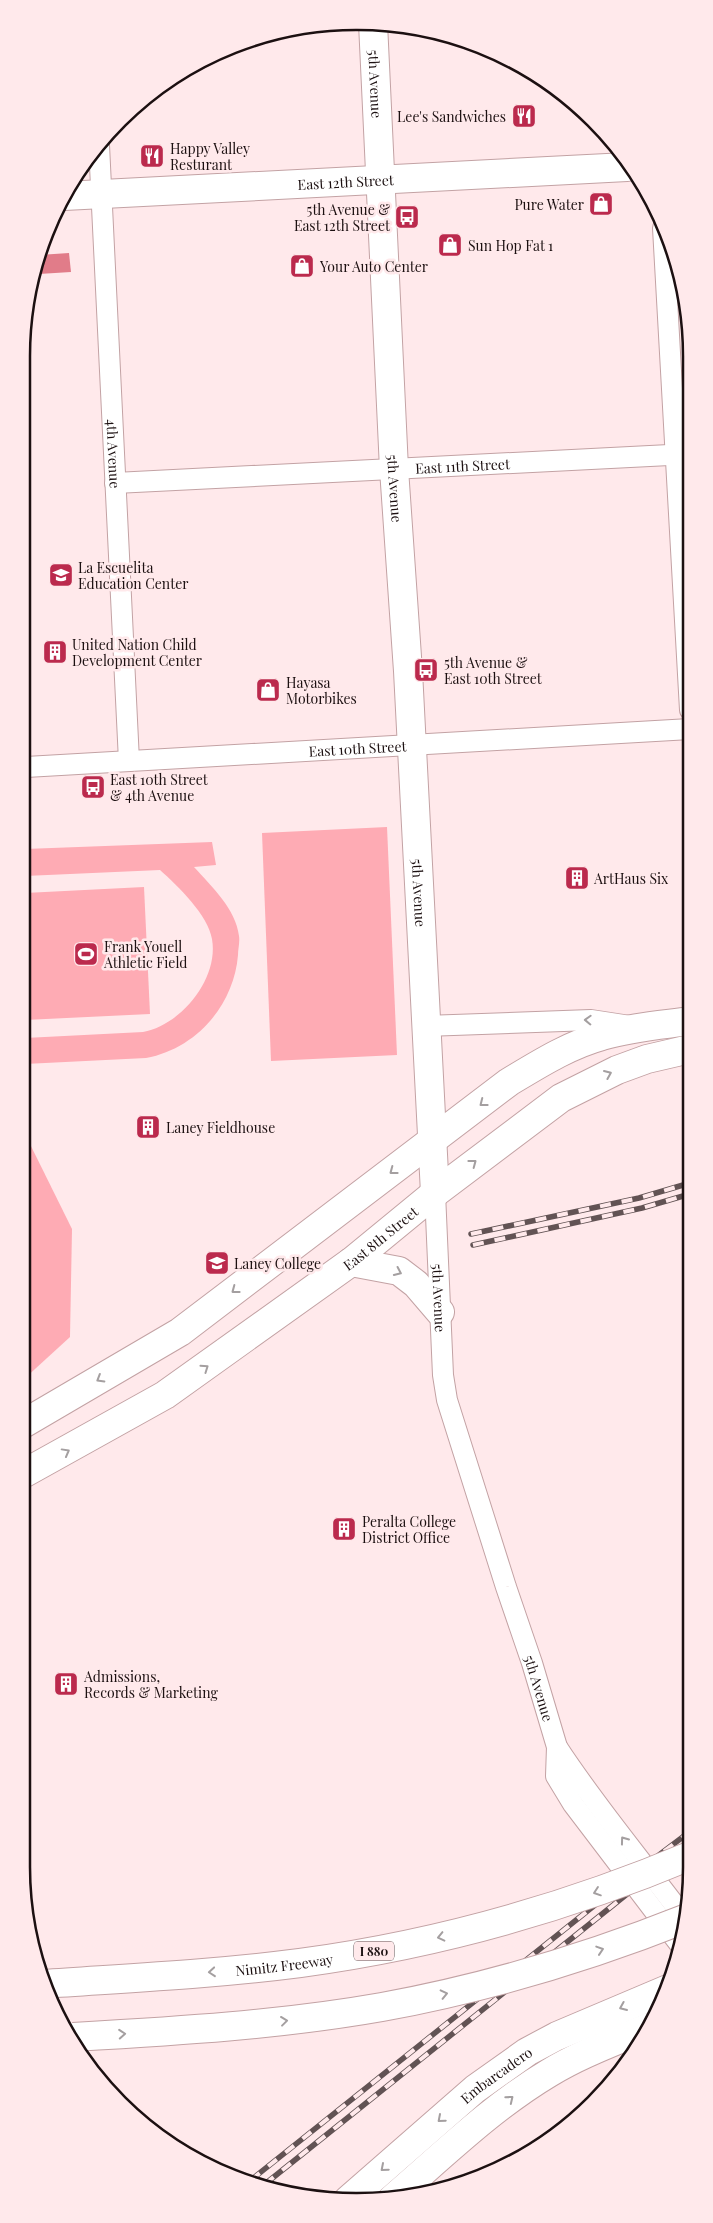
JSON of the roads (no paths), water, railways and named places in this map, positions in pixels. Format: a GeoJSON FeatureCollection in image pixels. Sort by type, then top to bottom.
{"type":"FeatureCollection","features":[{"type":"Feature","properties":{"kind":"main road","name":"5th Avenue"},"geometry":{"type":"LineString","coordinates":[[373,31],[394,469],[412,746],[435,1193]]}},
{"type":"Feature","properties":{"kind":"main road","name":"East 12th Street"},"geometry":{"type":"LineString","coordinates":[[73,196],[623,167]]}},
{"type":"Feature","properties":{"kind":"main road"},"geometry":{"type":"LineString","coordinates":[[30,1420],[180,1332],[509,1082],[542,1062],[601,1036],[636,1028],[683,1023]]}},
{"type":"Feature","properties":{"kind":"main road","name":"East 8th Street"},"geometry":{"type":"LineString","coordinates":[[30,1470],[165,1396],[351,1262],[435,1193],[561,1098],[589,1082],[617,1070],[647,1059],[683,1051]]}},
{"type":"Feature","properties":{"kind":"main road"},"geometry":{"type":"LineString","coordinates":[[351,1262],[399,1271],[416,1284],[440,1312]]}},
{"type":"Feature","properties":{"kind":"main road","name":"Nimitz Freeway"},"geometry":{"type":"LineString","coordinates":[[52,1983],[254,1968],[375,1951],[457,1933],[556,1906],[626,1882],[683,1859]]}},
{"type":"Feature","properties":{"kind":"main road"},"geometry":{"type":"LineString","coordinates":[[79,2038],[238,2026],[384,2006],[462,1990],[568,1960],[678,1922]]}},
{"type":"Feature","properties":{"kind":"main road","name":"Embarcadero"},"geometry":{"type":"LineString","coordinates":[[356,2193],[475,2089],[527,2052],[557,2036],[657,1994]]}},
{"type":"Feature","properties":{"kind":"main road","name":"Embarcadero"},"geometry":{"type":"LineString","coordinates":[[403,2189],[517,2094],[550,2072],[581,2056],[638,2032]]}},
{"type":"Feature","properties":{"kind":"street","name":"4th Avenue"},"geometry":{"type":"LineString","coordinates":[[99,156],[129,761]]}},
{"type":"Feature","properties":{"kind":"street"},"geometry":{"type":"LineString","coordinates":[[665,249],[683,454]]}},
{"type":"Feature","properties":{"kind":"street","name":"East 11th Street"},"geometry":{"type":"LineString","coordinates":[[115,483],[683,454]]}},
{"type":"Feature","properties":{"kind":"street","name":"East 10th Street"},"geometry":{"type":"LineString","coordinates":[[30,766],[683,729]]}},
{"type":"Feature","properties":{"kind":"street"},"geometry":{"type":"LineString","coordinates":[[425,1026],[591,1020],[636,1028]]}},
{"type":"Feature","properties":{"kind":"street","name":"5th Avenue"},"geometry":{"type":"LineString","coordinates":[[435,1193],[443,1375],[448,1400],[557,1747],[556,1776],[573,1804],[675,1938]]}},
{"type":"Feature","properties":{"kind":"street","name":"5th Avenue"},"geometry":{"type":"LineString","coordinates":[[557,1747],[625,1843],[680,1910]]}},
{"type":"Feature","properties":{"kind":"railway"},"geometry":{"type":"LineString","coordinates":[[471,1234],[639,1198],[683,1185]]}},
{"type":"Feature","properties":{"kind":"railway"},"geometry":{"type":"LineString","coordinates":[[473,1245],[642,1208],[683,1196]]}},
{"type":"Feature","properties":{"kind":"railway"},"geometry":{"type":"LineString","coordinates":[[255,2177],[630,1877],[683,1837]]}},
{"type":"Feature","properties":{"kind":"railway"},"geometry":{"type":"LineString","coordinates":[[269,2181],[683,1849]]}},
{"type":"Feature","properties":{"kind":"place","name":"Lee's Sandwiches"},"geometry":{"type":"Point","coordinates":[524,116]}},
{"type":"Feature","properties":{"kind":"place","name":"Happy Valley Resturant"},"geometry":{"type":"Point","coordinates":[152,156]}},
{"type":"Feature","properties":{"kind":"place","name":"Pure Water"},"geometry":{"type":"Point","coordinates":[601,204]}},
{"type":"Feature","properties":{"kind":"place","name":"5th Avenue & East 12th Street"},"geometry":{"type":"Point","coordinates":[407,217]}},
{"type":"Feature","properties":{"kind":"place","name":"Sun Hop Fat 1"},"geometry":{"type":"Point","coordinates":[450,245]}},
{"type":"Feature","properties":{"kind":"place","name":"Your Auto Center"},"geometry":{"type":"Point","coordinates":[302,266]}},
{"type":"Feature","properties":{"kind":"place","name":"La Escuelita Education Center"},"geometry":{"type":"Point","coordinates":[61,575]}},
{"type":"Feature","properties":{"kind":"place","name":"United Nation Child Development Center"},"geometry":{"type":"Point","coordinates":[55,652]}},
{"type":"Feature","properties":{"kind":"place","name":"5th Avenue & East 10th Street"},"geometry":{"type":"Point","coordinates":[426,670]}},
{"type":"Feature","properties":{"kind":"place","name":"Hayasa Motorbikes"},"geometry":{"type":"Point","coordinates":[268,690]}},
{"type":"Feature","properties":{"kind":"place","name":"East 10th Street & 4th Avenue"},"geometry":{"type":"Point","coordinates":[93,787]}},
{"type":"Feature","properties":{"kind":"place","name":"ArtHaus Six"},"geometry":{"type":"Point","coordinates":[577,878]}},
{"type":"Feature","properties":{"kind":"place","name":"Frank Youell Athletic Field"},"geometry":{"type":"Point","coordinates":[86,954]}},
{"type":"Feature","properties":{"kind":"place","name":"Laney Fieldhouse"},"geometry":{"type":"Point","coordinates":[148,1127]}},
{"type":"Feature","properties":{"kind":"place","name":"Laney College"},"geometry":{"type":"Point","coordinates":[217,1263]}},
{"type":"Feature","properties":{"kind":"place","name":"Peralta College District Office"},"geometry":{"type":"Point","coordinates":[344,1529]}},
{"type":"Feature","properties":{"kind":"place","name":"Admissions, Records & Marketing"},"geometry":{"type":"Point","coordinates":[66,1684]}}]}
